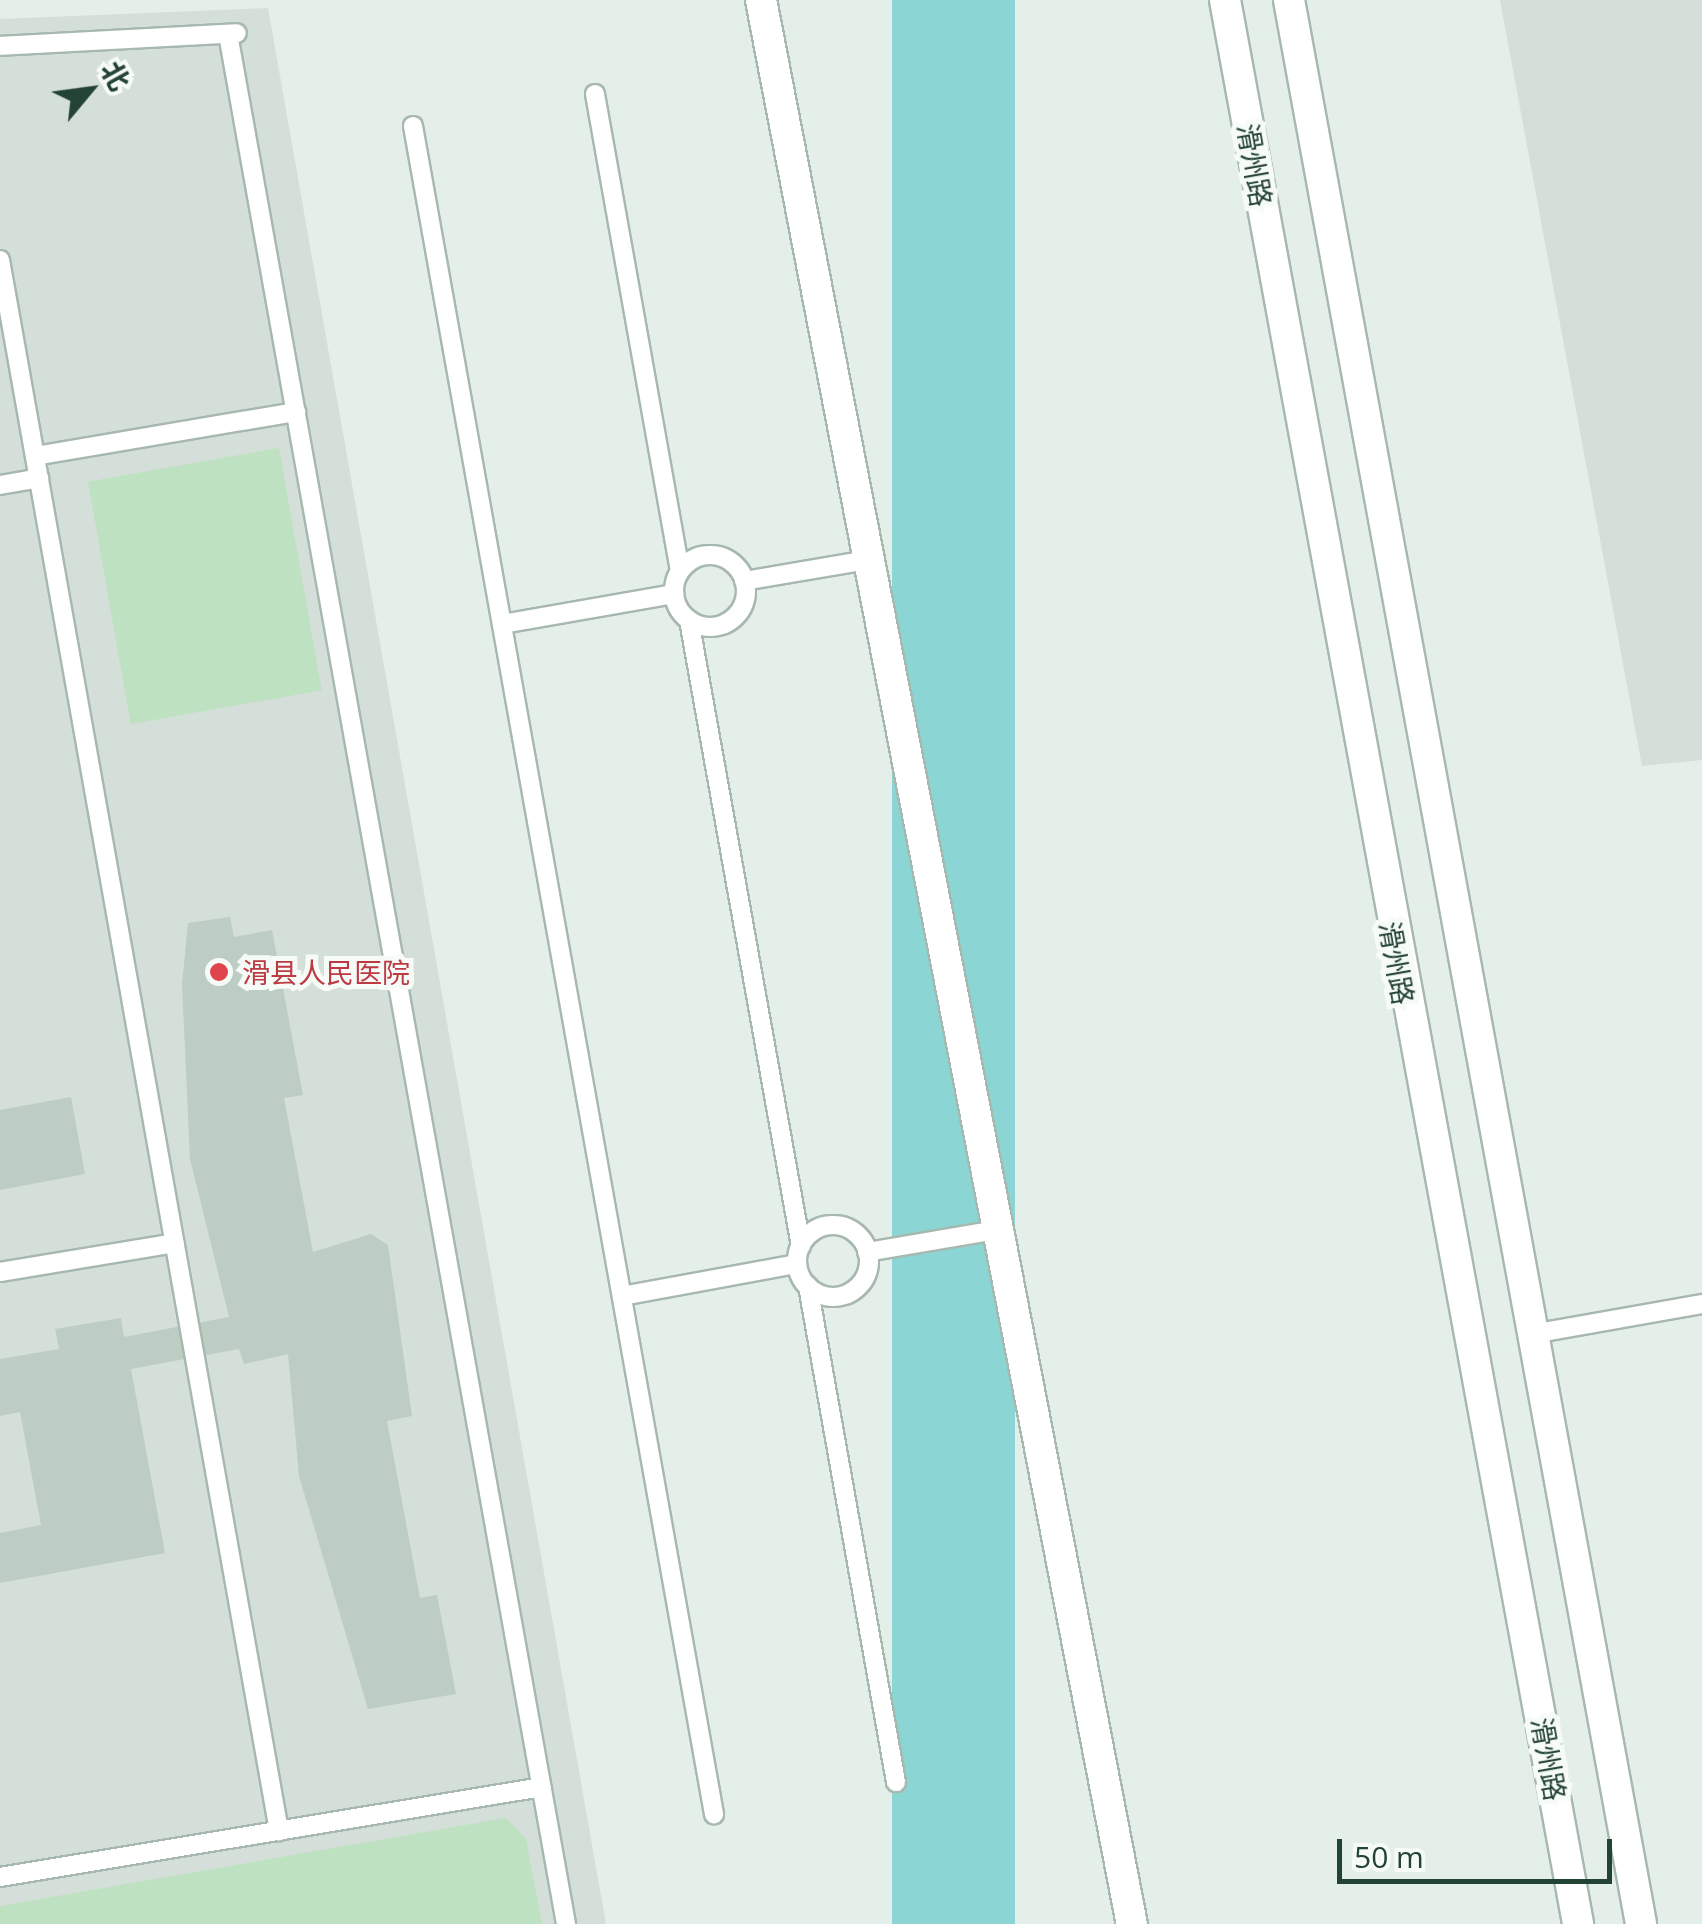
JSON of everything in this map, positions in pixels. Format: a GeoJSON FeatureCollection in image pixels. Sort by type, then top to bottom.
{"type":"FeatureCollection","features":[{"type":"Feature","properties":{"kind":"main road"},"geometry":{"type":"LineString","coordinates":[[761,0],[1132,1924]]}},
{"type":"Feature","properties":{"kind":"main road","name":"滑州路"},"geometry":{"type":"LineString","coordinates":[[1225,0],[1578,1924]]}},
{"type":"Feature","properties":{"kind":"main road"},"geometry":{"type":"LineString","coordinates":[[1290,0],[1642,1924]]}},
{"type":"Feature","properties":{"kind":"lane"},"geometry":{"type":"LineString","coordinates":[[0,46],[233,34],[296,412],[566,1924]]}},
{"type":"Feature","properties":{"kind":"lane"},"geometry":{"type":"LineString","coordinates":[[595,94],[680,570],[674,594],[689,620],[799,1255],[808,1286],[896,1782]]}},
{"type":"Feature","properties":{"kind":"lane"},"geometry":{"type":"LineString","coordinates":[[414,126],[714,1814]]}},
{"type":"Feature","properties":{"kind":"lane"},"geometry":{"type":"LineString","coordinates":[[0,260],[280,1831]]}},
{"type":"Feature","properties":{"kind":"lane"},"geometry":{"type":"LineString","coordinates":[[34,456],[296,412]]}},
{"type":"Feature","properties":{"kind":"lane"},"geometry":{"type":"LineString","coordinates":[[0,485],[39,478]]}},
{"type":"Feature","properties":{"kind":"lane"},"geometry":{"type":"LineString","coordinates":[[680,570],[719,556],[744,581],[744,602],[728,622],[689,620]]}},
{"type":"Feature","properties":{"kind":"lane"},"geometry":{"type":"LineString","coordinates":[[744,581],[868,560]]}},
{"type":"Feature","properties":{"kind":"lane"},"geometry":{"type":"LineString","coordinates":[[502,624],[674,594]]}},
{"type":"Feature","properties":{"kind":"lane"},"geometry":{"type":"LineString","coordinates":[[622,1296],[799,1255],[814,1230],[842,1226],[867,1252],[867,1273],[851,1292],[825,1297],[808,1286]]}},
{"type":"Feature","properties":{"kind":"lane"},"geometry":{"type":"LineString","coordinates":[[867,1252],[997,1230]]}},
{"type":"Feature","properties":{"kind":"lane"},"geometry":{"type":"LineString","coordinates":[[0,1272],[175,1243]]}},
{"type":"Feature","properties":{"kind":"lane"},"geometry":{"type":"LineString","coordinates":[[1532,1334],[1702,1304]]}},
{"type":"Feature","properties":{"kind":"lane"},"geometry":{"type":"LineString","coordinates":[[0,1877],[542,1787]]}},
{"type":"Feature","properties":{"kind":"shaded area"},"geometry":{"type":"Polygon","coordinates":[[[1500,0],[1702,0],[1702,760],[1642,766],[1500,0]]]}},
{"type":"Feature","properties":{"kind":"shaded area","name":"滑县人民医院"},"geometry":{"type":"Polygon","coordinates":[[[268,8],[606,1924],[0,1924],[0,19],[268,8]]]}},
{"type":"Feature","properties":{"kind":"green space"},"geometry":{"type":"Polygon","coordinates":[[[279,448],[322,690],[131,724],[88,482],[279,448]]]}},
{"type":"Feature","properties":{"kind":"green space"},"geometry":{"type":"Polygon","coordinates":[[[506,1818],[526,1839],[542,1924],[0,1924],[0,1906],[506,1818]]]}},
{"type":"Feature","properties":{"kind":"water"},"geometry":{"type":"Polygon","coordinates":[[[892,0],[1015,0],[1015,1924],[892,1924],[892,0]]]}},
{"type":"Feature","properties":{"kind":"building"},"geometry":{"type":"Polygon","coordinates":[[[230,917],[234,937],[272,930],[303,1095],[284,1098],[313,1252],[371,1234],[388,1245],[412,1416],[387,1421],[420,1598],[437,1595],[456,1694],[368,1709],[299,1476],[288,1354],[244,1364],[239,1349],[131,1369],[165,1553],[0,1583],[0,1533],[41,1525],[20,1412],[0,1416],[0,1359],[59,1349],[55,1329],[121,1318],[124,1337],[229,1317],[190,1159],[182,984],[188,923],[230,917]]]}},
{"type":"Feature","properties":{"kind":"building"},"geometry":{"type":"Polygon","coordinates":[[[71,1097],[85,1174],[0,1190],[0,1110],[71,1097]]]}},
{"type":"Feature","properties":{"kind":"place","name":"滑县人民医院"},"geometry":{"type":"Point","coordinates":[219,972]}}]}
